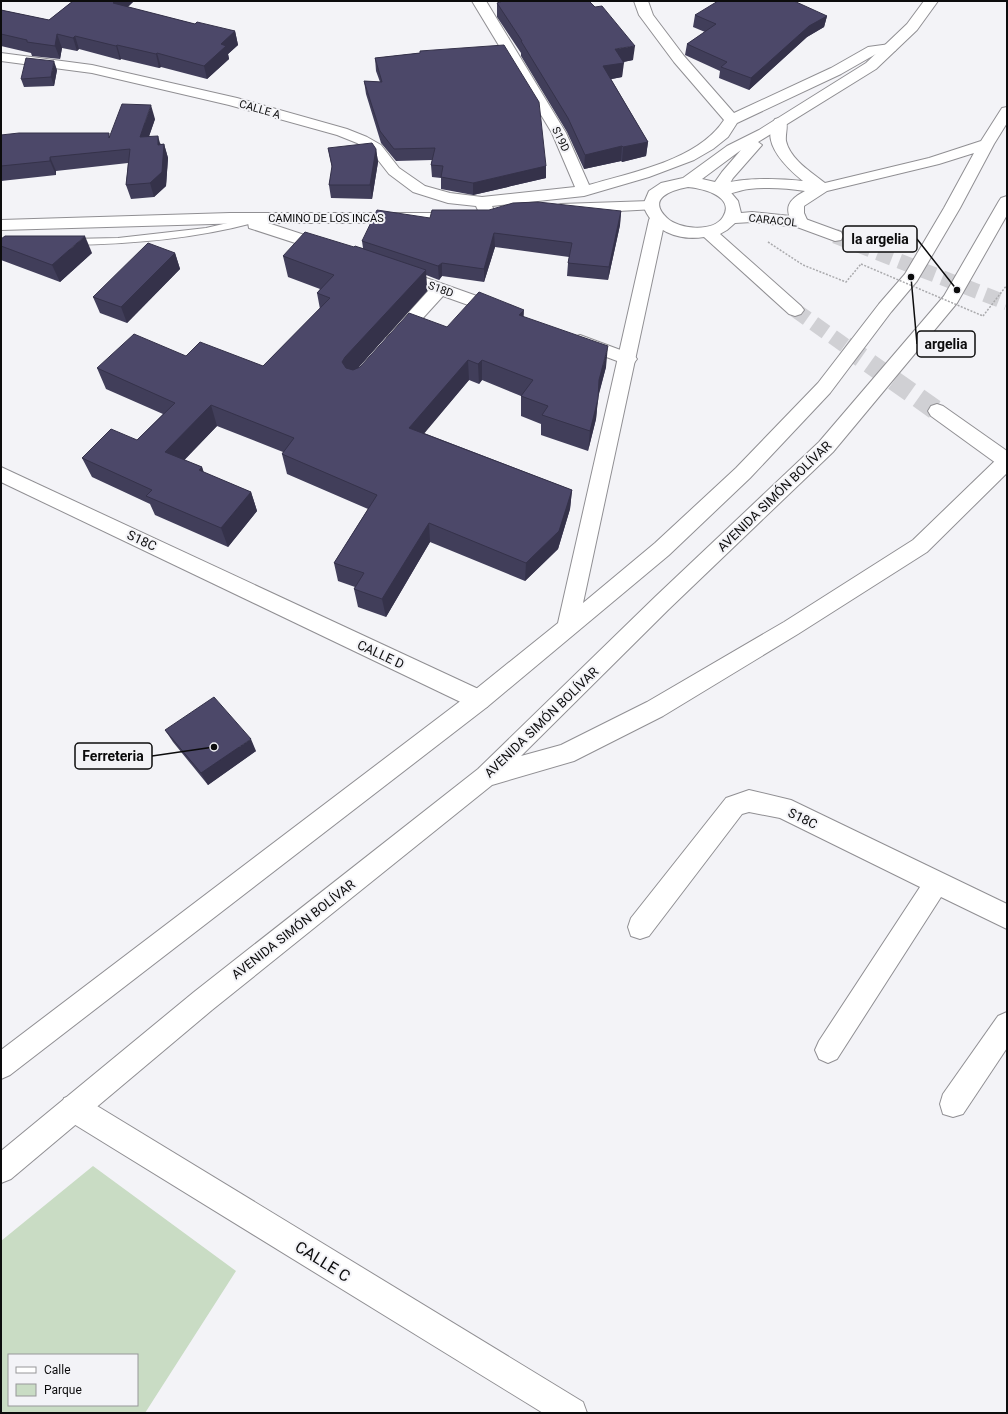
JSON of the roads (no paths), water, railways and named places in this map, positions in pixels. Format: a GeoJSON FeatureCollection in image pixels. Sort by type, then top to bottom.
{"type":"FeatureCollection","features":[{"type":"Feature","properties":{"kind":"main road","name":"S19D"},"geometry":{"type":"LineString","coordinates":[[480,1],[559,134],[584,190]]}},
{"type":"Feature","properties":{"kind":"main road"},"geometry":{"type":"LineString","coordinates":[[641,1],[646,15],[679,59],[732,120]]}},
{"type":"Feature","properties":{"kind":"main road"},"geometry":{"type":"LineString","coordinates":[[688,182],[732,149],[764,133],[871,66],[912,27],[931,1]]}},
{"type":"Feature","properties":{"kind":"main road"},"geometry":{"type":"LineString","coordinates":[[488,217],[482,202],[584,190],[684,160],[715,142],[729,129],[732,120],[836,71],[873,50],[890,48]]}},
{"type":"Feature","properties":{"kind":"main road","name":"CALLE A"},"geometry":{"type":"LineString","coordinates":[[1,57],[92,69],[232,101],[342,132],[362,140],[376,148],[394,171],[419,189],[448,198],[482,202]]}},
{"type":"Feature","properties":{"kind":"main road"},"geometry":{"type":"LineString","coordinates":[[1,1066],[479,700],[662,549],[743,473],[824,388],[885,308],[911,277],[952,208],[986,144],[1007,111]]}},
{"type":"Feature","properties":{"kind":"main road"},"geometry":{"type":"LineString","coordinates":[[780,122],[778,135],[780,144],[789,159],[822,188]]}},
{"type":"Feature","properties":{"kind":"main road"},"geometry":{"type":"LineString","coordinates":[[719,190],[728,175],[764,133]]}},
{"type":"Feature","properties":{"kind":"main road"},"geometry":{"type":"LineString","coordinates":[[800,222],[796,213],[796,204],[805,197],[822,188],[934,161],[986,144]]}},
{"type":"Feature","properties":{"kind":"main road"},"geometry":{"type":"LineString","coordinates":[[719,190],[744,184],[761,182],[822,188]]}},
{"type":"Feature","properties":{"kind":"main road"},"geometry":{"type":"LineString","coordinates":[[568,626],[628,359],[654,213],[652,198],[657,192],[676,183],[700,183],[719,190],[728,197],[733,204],[734,211],[732,218],[722,226],[709,232],[690,233],[680,232],[663,225],[654,213]]}},
{"type":"Feature","properties":{"kind":"main road","name":"AVENIDA SIMÓN BOLÍVAR"},"geometry":{"type":"LineString","coordinates":[[1,1169],[203,1001],[486,776],[662,603],[826,447],[951,299],[1007,202]]}},
{"type":"Feature","properties":{"kind":"main road","name":"CAMINO DE LOS INCAS"},"geometry":{"type":"LineString","coordinates":[[1,225],[230,218],[488,217],[512,210],[654,213]]}},
{"type":"Feature","properties":{"kind":"main road","name":"CARACOL"},"geometry":{"type":"LineString","coordinates":[[732,218],[752,217],[800,222],[835,236]]}},
{"type":"Feature","properties":{"kind":"main road"},"geometry":{"type":"LineString","coordinates":[[230,218],[249,222],[338,252]]}},
{"type":"Feature","properties":{"kind":"main road"},"geometry":{"type":"LineString","coordinates":[[709,232],[795,310]]}},
{"type":"Feature","properties":{"kind":"main road","name":"S18D"},"geometry":{"type":"LineString","coordinates":[[382,268],[441,288],[516,317]]}},
{"type":"Feature","properties":{"kind":"main road"},"geometry":{"type":"LineString","coordinates":[[386,348],[441,288]]}},
{"type":"Feature","properties":{"kind":"main road"},"geometry":{"type":"LineString","coordinates":[[568,336],[628,359]]}},
{"type":"Feature","properties":{"kind":"main road"},"geometry":{"type":"LineString","coordinates":[[486,776],[566,754],[655,709],[792,628],[920,546],[1007,461],[937,411]]}},
{"type":"Feature","properties":{"kind":"main road","name":"S18C"},"geometry":{"type":"LineString","coordinates":[[1,474],[284,607]]}},
{"type":"Feature","properties":{"kind":"main road","name":"CALLE D"},"geometry":{"type":"LineString","coordinates":[[284,607],[479,700]]}},
{"type":"Feature","properties":{"kind":"main road","name":"S18C"},"geometry":{"type":"LineString","coordinates":[[640,927],[734,806],[750,801],[783,808],[1007,917]]}},
{"type":"Feature","properties":{"kind":"main road"},"geometry":{"type":"LineString","coordinates":[[828,1050],[936,883]]}},
{"type":"Feature","properties":{"kind":"main road"},"geometry":{"type":"LineString","coordinates":[[953,1104],[1007,1025]]}},
{"type":"Feature","properties":{"kind":"main road","name":"CALLE C"},"geometry":{"type":"LineString","coordinates":[[74,1108],[572,1413]]}},
{"type":"Feature","properties":{"kind":"lane"},"geometry":{"type":"LineString","coordinates":[[62,242],[118,241],[206,231],[249,222]]}},
{"type":"Feature","properties":{"kind":"tunnel"},"geometry":{"type":"LineString","coordinates":[[835,236],[1007,303]]}},
{"type":"Feature","properties":{"kind":"tunnel"},"geometry":{"type":"LineString","coordinates":[[795,310],[847,347]]}},
{"type":"Feature","properties":{"kind":"tunnel"},"geometry":{"type":"LineString","coordinates":[[845,346],[937,411]]}},
{"type":"Feature","properties":{"kind":"place","name":"argelia"},"geometry":{"type":"Point","coordinates":[911,277]}},
{"type":"Feature","properties":{"kind":"place","name":"la argelia"},"geometry":{"type":"Point","coordinates":[957,290]}},
{"type":"Feature","properties":{"kind":"place","name":"Ferreteria"},"geometry":{"type":"Point","coordinates":[214,747]}}]}
